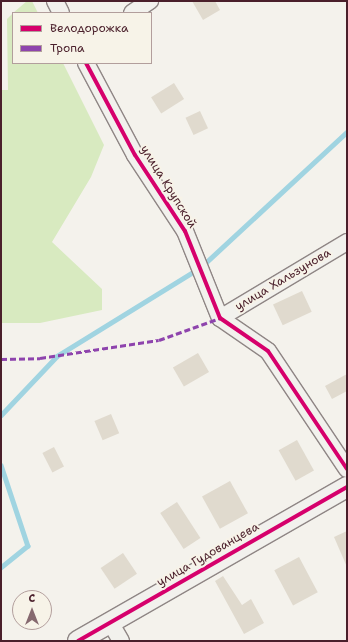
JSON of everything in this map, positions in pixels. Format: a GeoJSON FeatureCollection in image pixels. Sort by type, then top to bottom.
{"type":"FeatureCollection","features":[{"type":"Feature","properties":{"kind":"street"},"geometry":{"type":"LineString","coordinates":[[55,1],[60,12]]}},
{"type":"Feature","properties":{"kind":"street"},"geometry":{"type":"LineString","coordinates":[[134,12],[150,1]]}},
{"type":"Feature","properties":{"kind":"street","name":"улица Крупской"},"geometry":{"type":"LineString","coordinates":[[87,64],[135,155],[185,231],[220,318]]}},
{"type":"Feature","properties":{"kind":"street","name":"улица Хальзунова"},"geometry":{"type":"LineString","coordinates":[[220,318],[347,242]]}},
{"type":"Feature","properties":{"kind":"street"},"geometry":{"type":"LineString","coordinates":[[220,318],[268,351],[347,469]]}},
{"type":"Feature","properties":{"kind":"street","name":"улица Гудованцева"},"geometry":{"type":"LineString","coordinates":[[78,641],[347,487]]}},
{"type":"Feature","properties":{"kind":"street"},"geometry":{"type":"LineString","coordinates":[[110,622],[121,641]]}},
{"type":"Feature","properties":{"kind":"green space"},"geometry":{"type":"Polygon","coordinates":[[[27,1],[32,1],[38,12],[14,12],[27,1]]]}},
{"type":"Feature","properties":{"kind":"green space"},"geometry":{"type":"Polygon","coordinates":[[[12,14],[12,64],[64,64],[104,145],[91,177],[52,242],[102,289],[102,310],[40,323],[1,323],[1,90],[8,90],[7,19],[12,14]]]}},
{"type":"Feature","properties":{"kind":"building"},"geometry":{"type":"Polygon","coordinates":[[[192,1],[215,1],[220,10],[203,20],[192,1]]]}},
{"type":"Feature","properties":{"kind":"building"},"geometry":{"type":"Polygon","coordinates":[[[174,83],[184,99],[161,113],[151,97],[174,83]]]}},
{"type":"Feature","properties":{"kind":"building"},"geometry":{"type":"Polygon","coordinates":[[[200,111],[208,128],[194,135],[185,118],[200,111]]]}},
{"type":"Feature","properties":{"kind":"building"},"geometry":{"type":"Polygon","coordinates":[[[302,291],[312,312],[283,325],[273,305],[302,291]]]}},
{"type":"Feature","properties":{"kind":"building"},"geometry":{"type":"Polygon","coordinates":[[[198,353],[209,372],[184,387],[173,368],[198,353]]]}},
{"type":"Feature","properties":{"kind":"building"},"geometry":{"type":"Polygon","coordinates":[[[347,374],[347,391],[332,399],[325,386],[347,374]]]}},
{"type":"Feature","properties":{"kind":"building"},"geometry":{"type":"Polygon","coordinates":[[[111,414],[119,433],[103,440],[94,421],[111,414]]]}},
{"type":"Feature","properties":{"kind":"building"},"geometry":{"type":"Polygon","coordinates":[[[297,440],[314,471],[296,481],[279,450],[297,440]]]}},
{"type":"Feature","properties":{"kind":"building"},"geometry":{"type":"Polygon","coordinates":[[[54,447],[64,467],[52,473],[42,453],[54,447]]]}},
{"type":"Feature","properties":{"kind":"building"},"geometry":{"type":"Polygon","coordinates":[[[230,481],[248,513],[220,529],[202,497],[230,481]]]}},
{"type":"Feature","properties":{"kind":"building"},"geometry":{"type":"Polygon","coordinates":[[[177,502],[200,538],[184,549],[160,513],[177,502]]]}},
{"type":"Feature","properties":{"kind":"building"},"geometry":{"type":"Polygon","coordinates":[[[347,531],[347,567],[334,537],[347,531]]]}},
{"type":"Feature","properties":{"kind":"building"},"geometry":{"type":"Polygon","coordinates":[[[123,553],[137,574],[115,589],[101,568],[123,553]]]}},
{"type":"Feature","properties":{"kind":"building"},"geometry":{"type":"Polygon","coordinates":[[[299,557],[318,592],[293,605],[274,570],[299,557]]]}},
{"type":"Feature","properties":{"kind":"building"},"geometry":{"type":"Polygon","coordinates":[[[223,576],[242,605],[251,599],[264,623],[244,634],[215,581],[223,576]]]}},
{"type":"Feature","properties":{"kind":"waterway"},"geometry":{"type":"LineString","coordinates":[[1,415],[57,356],[201,267],[347,132]]}},
{"type":"Feature","properties":{"kind":"waterway"},"geometry":{"type":"LineString","coordinates":[[1,465],[28,546],[1,568]]}},
{"type":"Feature","properties":{"kind":"marked path"},"geometry":{"type":"LineString","coordinates":[[1,359],[40,358],[159,340],[220,318]]}},
{"type":"Feature","properties":{"kind":"cycle path"},"geometry":{"type":"LineString","coordinates":[[87,64],[135,155],[185,231],[220,318],[268,351],[347,469]]}},
{"type":"Feature","properties":{"kind":"cycle path"},"geometry":{"type":"LineString","coordinates":[[78,641],[347,487]]}}]}
